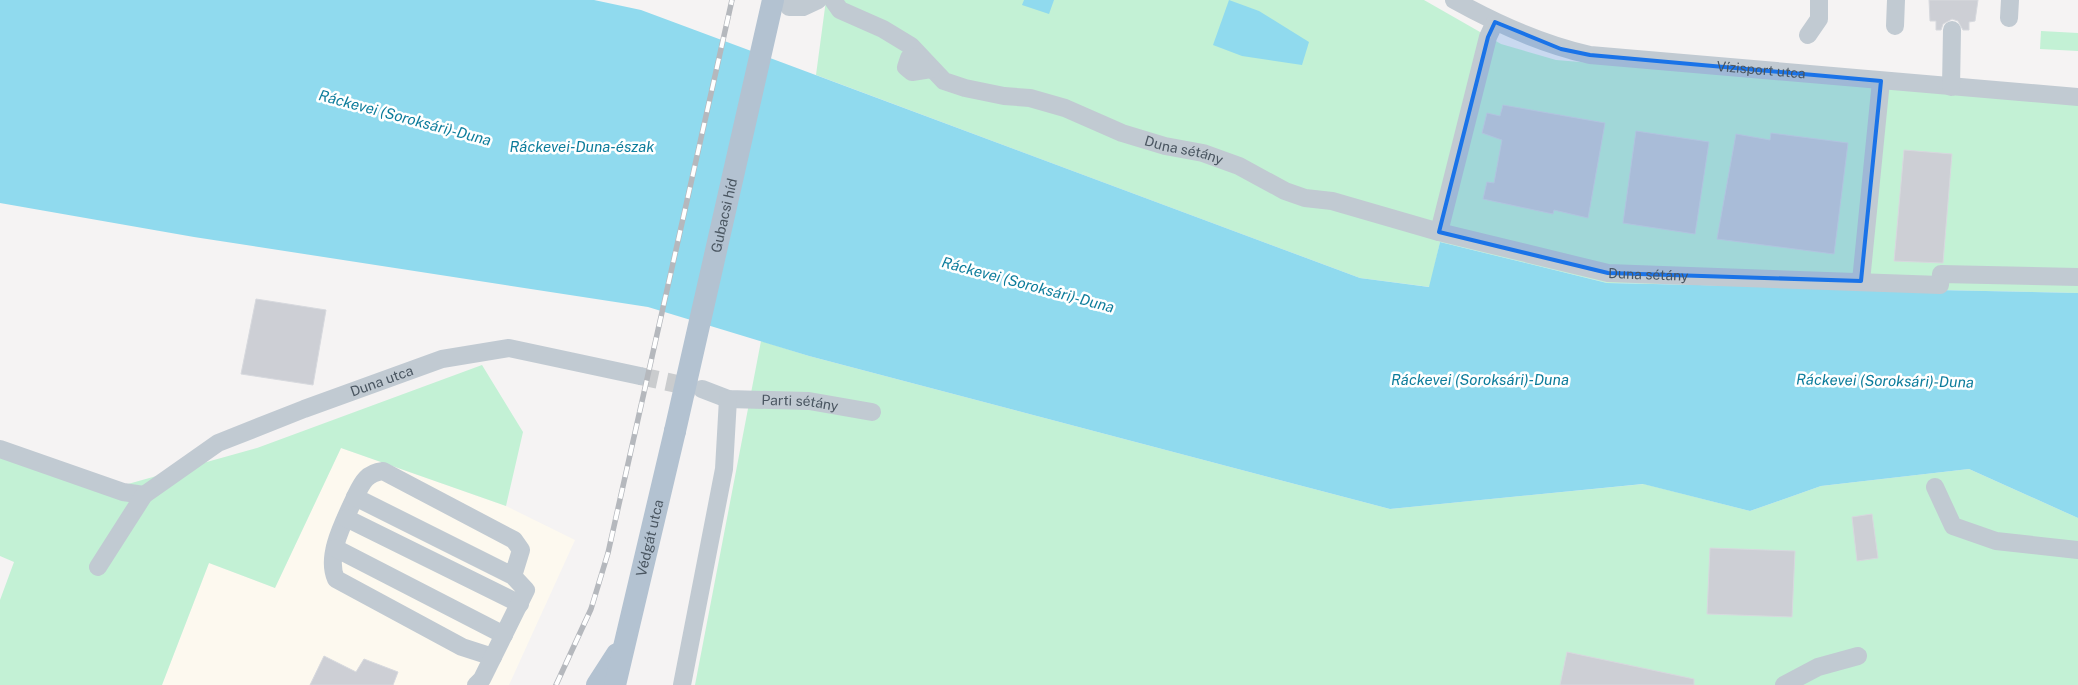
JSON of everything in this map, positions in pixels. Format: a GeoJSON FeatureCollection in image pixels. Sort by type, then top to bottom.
{"type":"FeatureCollection","features":[{"type":"Feature","properties":{"kind":"main road","name":"Gubacsi híd"},"geometry":{"type":"LineString","coordinates":[[675,431],[781,3]]}},
{"type":"Feature","properties":{"kind":"main road","name":"Védgát utca"},"geometry":{"type":"LineString","coordinates":[[616,685],[623,644],[675,431]]}},
{"type":"Feature","properties":{"kind":"main road","name":"Védgát utca"},"geometry":{"type":"LineString","coordinates":[[596,685],[623,644]]}},
{"type":"Feature","properties":{"kind":"street"},"geometry":{"type":"LineString","coordinates":[[781,3],[804,7],[818,0]]}},
{"type":"Feature","properties":{"kind":"street","name":"Duna sétány"},"geometry":{"type":"LineString","coordinates":[[833,0],[840,10],[883,29],[921,57],[944,80],[965,88],[1004,96],[1030,98],[1065,108],[1122,133],[1165,146],[1203,153],[1238,166],[1284,191],[1305,198],[1332,201],[1439,232],[1608,273],[1940,285],[1941,274],[2078,277]]}},
{"type":"Feature","properties":{"kind":"street","name":"Vízisport utca"},"geometry":{"type":"LineString","coordinates":[[1454,0],[1495,22],[1561,49],[1590,55],[2078,97]]}},
{"type":"Feature","properties":{"kind":"street"},"geometry":{"type":"LineString","coordinates":[[1808,35],[1819,18],[1820,0]]}},
{"type":"Feature","properties":{"kind":"street"},"geometry":{"type":"LineString","coordinates":[[1895,26],[1896,0]]}},
{"type":"Feature","properties":{"kind":"street"},"geometry":{"type":"LineString","coordinates":[[2009,18],[2010,0]]}},
{"type":"Feature","properties":{"kind":"street"},"geometry":{"type":"LineString","coordinates":[[1439,232],[1488,37],[1495,22]]}},
{"type":"Feature","properties":{"kind":"street"},"geometry":{"type":"LineString","coordinates":[[1951,87],[1952,30]]}},
{"type":"Feature","properties":{"kind":"street"},"geometry":{"type":"LineString","coordinates":[[1861,281],[1881,81]]}},
{"type":"Feature","properties":{"kind":"street","name":"Duna utca"},"geometry":{"type":"LineString","coordinates":[[98,567],[144,495],[218,443],[304,409],[442,359],[509,348],[640,376]]}},
{"type":"Feature","properties":{"kind":"street"},"geometry":{"type":"LineString","coordinates":[[682,685],[724,469],[728,399],[702,389]]}},
{"type":"Feature","properties":{"kind":"street","name":"Parti sétány"},"geometry":{"type":"LineString","coordinates":[[728,399],[808,401],[872,412]]}},
{"type":"Feature","properties":{"kind":"street"},"geometry":{"type":"LineString","coordinates":[[0,448],[123,492],[144,495]]}},
{"type":"Feature","properties":{"kind":"street"},"geometry":{"type":"LineString","coordinates":[[493,657],[462,647],[336,579],[332,570],[335,548],[346,518],[364,480],[373,472],[383,472],[514,540],[521,550],[513,576]]}},
{"type":"Feature","properties":{"kind":"street"},"geometry":{"type":"LineString","coordinates":[[1935,486],[1953,526],[1996,541],[2078,550]]}},
{"type":"Feature","properties":{"kind":"street"},"geometry":{"type":"LineString","coordinates":[[355,498],[513,576],[526,590],[493,657],[476,685]]}},
{"type":"Feature","properties":{"kind":"street"},"geometry":{"type":"LineString","coordinates":[[346,518],[520,604]]}},
{"type":"Feature","properties":{"kind":"street"},"geometry":{"type":"LineString","coordinates":[[335,548],[504,635]]}},
{"type":"Feature","properties":{"kind":"street"},"geometry":{"type":"LineString","coordinates":[[1784,685],[1818,667],[1858,656]]}},
{"type":"Feature","properties":{"kind":"highlighted area"},"geometry":{"type":"Polygon","coordinates":[[[1495,22],[1561,49],[1590,55],[1881,81],[1861,281],[1608,273],[1439,232],[1488,37],[1495,22]]]}},
{"type":"Feature","properties":{"kind":"shaded area"},"geometry":{"type":"Polygon","coordinates":[[[341,448],[506,506],[575,540],[509,685],[162,685],[209,563],[275,588],[341,448]]]}},
{"type":"Feature","properties":{"kind":"green space"},"geometry":{"type":"Polygon","coordinates":[[[826,0],[1424,0],[1501,44],[1556,60],[2078,101],[2078,293],[1607,283],[1440,242],[1430,287],[1360,278],[816,75],[826,0]]]}},
{"type":"Feature","properties":{"kind":"green space"},"geometry":{"type":"Polygon","coordinates":[[[2041,31],[2078,33],[2078,51],[2040,49],[2041,31]]]}},
{"type":"Feature","properties":{"kind":"green space"},"geometry":{"type":"Polygon","coordinates":[[[761,341],[809,356],[1390,509],[1644,484],[1750,511],[1821,486],[1969,469],[2078,518],[2078,685],[695,685],[761,341]]]}},
{"type":"Feature","properties":{"kind":"green space"},"geometry":{"type":"Polygon","coordinates":[[[482,365],[523,432],[506,506],[341,448],[275,588],[209,563],[162,685],[0,685],[0,600],[14,562],[0,556],[0,453],[110,489],[257,448],[482,365]]]}},
{"type":"Feature","properties":{"kind":"water","name":"Ráckevei-Duna-észak"},"geometry":{"type":"Polygon","coordinates":[[[0,0],[594,0],[641,10],[1360,278],[1429,287],[1440,242],[1607,283],[2078,293],[2078,518],[1969,469],[1821,486],[1750,511],[1643,484],[1390,509],[809,356],[648,307],[194,237],[0,203],[0,0]]]}},
{"type":"Feature","properties":{"kind":"water"},"geometry":{"type":"Polygon","coordinates":[[[1024,0],[1054,0],[1049,14],[1022,5],[1024,0]]]}},
{"type":"Feature","properties":{"kind":"water"},"geometry":{"type":"Polygon","coordinates":[[[1229,0],[1259,11],[1309,42],[1302,65],[1242,56],[1213,45],[1229,0]]]}},
{"type":"Feature","properties":{"kind":"building"},"geometry":{"type":"Polygon","coordinates":[[[1929,0],[1978,0],[1975,21],[1969,22],[1969,30],[1963,30],[1958,21],[1952,19],[1943,24],[1941,30],[1936,30],[1936,21],[1930,21],[1929,0]]]}},
{"type":"Feature","properties":{"kind":"building"},"geometry":{"type":"Polygon","coordinates":[[[1503,105],[1605,123],[1588,218],[1554,210],[1553,214],[1483,199],[1487,182],[1494,183],[1502,140],[1482,133],[1487,113],[1500,116],[1503,105]]]}},
{"type":"Feature","properties":{"kind":"building"},"geometry":{"type":"Polygon","coordinates":[[[1636,131],[1709,142],[1695,234],[1623,223],[1636,131]]]}},
{"type":"Feature","properties":{"kind":"building"},"geometry":{"type":"Polygon","coordinates":[[[1771,133],[1848,143],[1834,254],[1717,239],[1736,134],[1770,140],[1771,133]]]}},
{"type":"Feature","properties":{"kind":"building"},"geometry":{"type":"Polygon","coordinates":[[[1904,150],[1952,154],[1943,263],[1894,261],[1904,150]]]}},
{"type":"Feature","properties":{"kind":"building"},"geometry":{"type":"Polygon","coordinates":[[[256,299],[326,310],[313,385],[241,374],[256,299]]]}},
{"type":"Feature","properties":{"kind":"building"},"geometry":{"type":"Polygon","coordinates":[[[1872,514],[1878,558],[1857,561],[1852,517],[1872,514]]]}},
{"type":"Feature","properties":{"kind":"building"},"geometry":{"type":"Polygon","coordinates":[[[1710,548],[1795,551],[1792,617],[1707,614],[1710,548]]]}},
{"type":"Feature","properties":{"kind":"building"},"geometry":{"type":"Polygon","coordinates":[[[1567,652],[1694,679],[1694,685],[1560,685],[1567,652]]]}},
{"type":"Feature","properties":{"kind":"building"},"geometry":{"type":"Polygon","coordinates":[[[324,656],[356,672],[364,659],[398,672],[393,685],[310,685],[324,656]]]}},
{"type":"Feature","properties":{"kind":"tunnel"},"geometry":{"type":"LineString","coordinates":[[640,376],[696,388]]}},
{"type":"Feature","properties":{"kind":"railway"},"geometry":{"type":"LineString","coordinates":[[556,685],[591,609],[608,553],[732,0]]}},
{"type":"Feature","properties":{"kind":"water label","name":"Ráckevei (Soroksári)-Duna"},"geometry":{"type":"Point","coordinates":[405,118]}},
{"type":"Feature","properties":{"kind":"water label","name":"Ráckevei (Soroksári)-Duna"},"geometry":{"type":"Point","coordinates":[1028,285]}},
{"type":"Feature","properties":{"kind":"water label","name":"Ráckevei (Soroksári)-Duna"},"geometry":{"type":"Point","coordinates":[1480,380]}},
{"type":"Feature","properties":{"kind":"water label","name":"Ráckevei (Soroksári)-Duna"},"geometry":{"type":"Point","coordinates":[1885,381]}}]}
